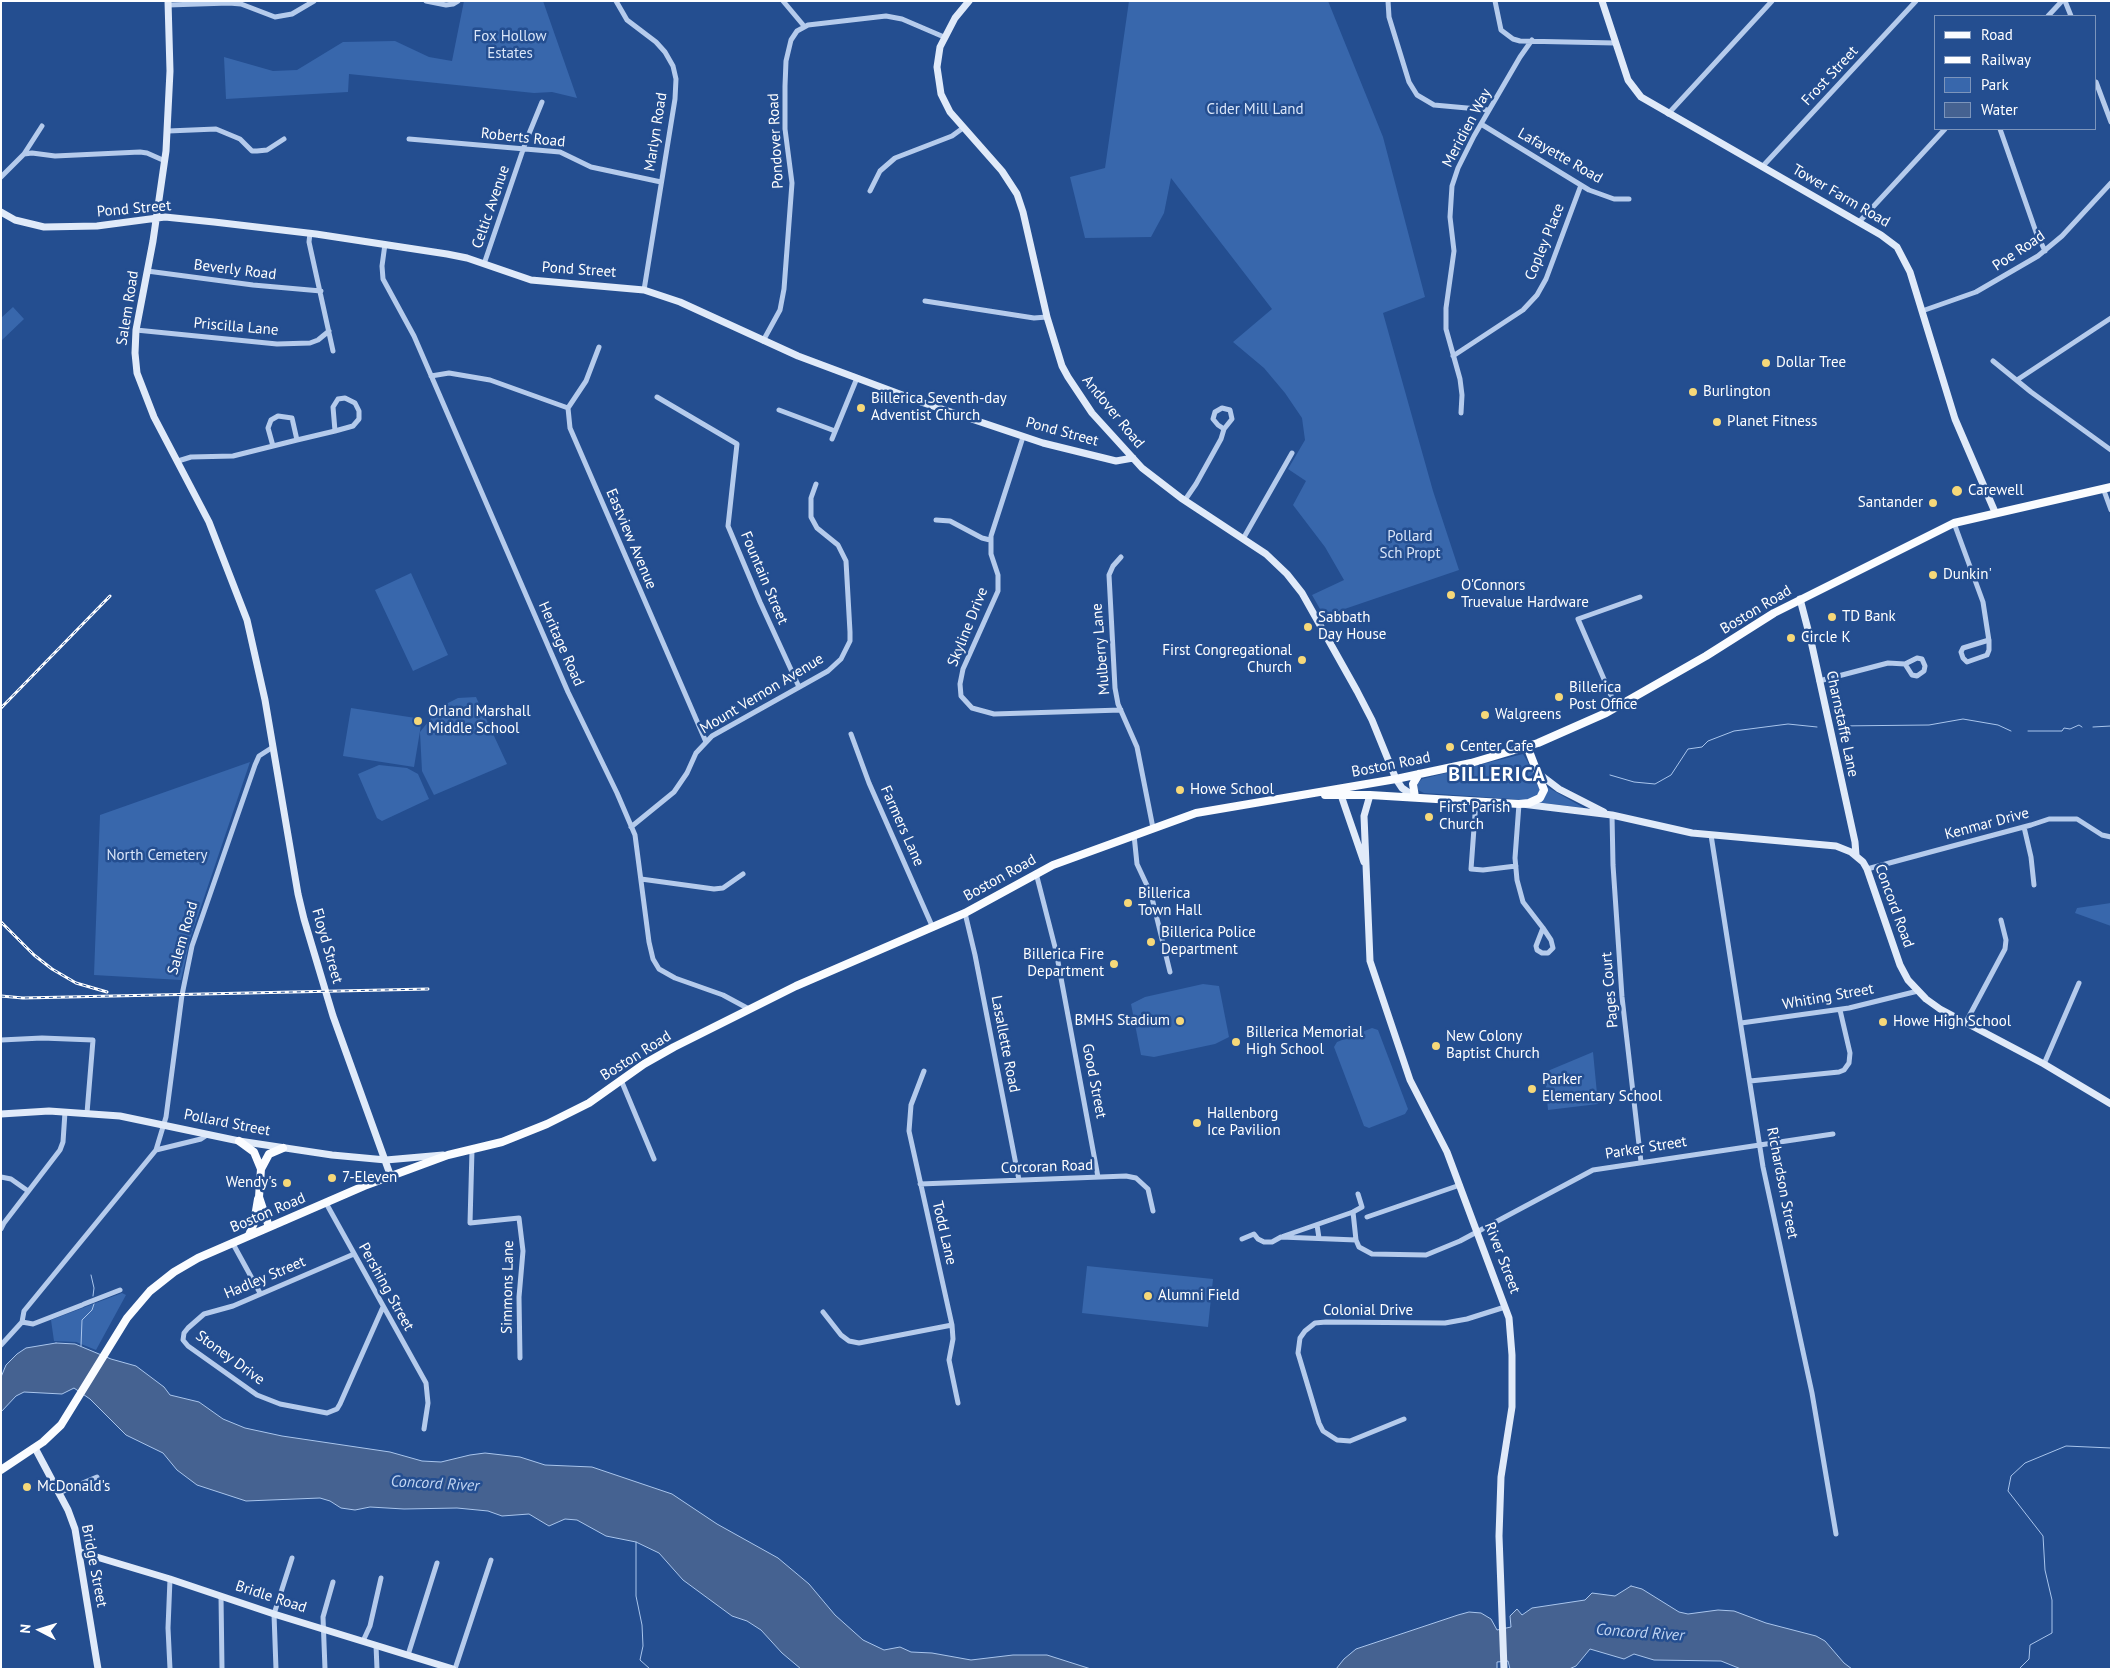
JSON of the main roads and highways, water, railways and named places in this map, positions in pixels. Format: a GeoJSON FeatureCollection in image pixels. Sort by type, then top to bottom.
{"type":"FeatureCollection","features":[{"type":"Feature","properties":{"kind":"main road","name":"Andover Road"},"geometry":{"type":"LineString","coordinates":[[969,1],[954,18],[944,37],[937,61],[939,88],[947,108],[1002,171],[1017,194],[1024,212],[1047,316],[1062,366],[1092,413],[1142,468],[1185,500],[1279,564],[1302,593],[1368,713],[1396,779]]}},
{"type":"Feature","properties":{"kind":"main road","name":"Tower Farm Road"},"geometry":{"type":"LineString","coordinates":[[1602,1],[1631,86],[1641,98],[1886,238],[1902,254],[1910,272],[1955,419],[1995,512]]}},
{"type":"Feature","properties":{"kind":"main road","name":"Salem Road"},"geometry":{"type":"LineString","coordinates":[[168,3],[170,51],[168,130],[157,218],[136,330],[135,353],[139,382],[154,417],[209,522],[238,595],[254,648],[267,714]]}},
{"type":"Feature","properties":{"kind":"main road","name":"Pond Street"},"geometry":{"type":"LineString","coordinates":[[1,212],[15,220],[44,227],[97,226],[165,217],[310,233],[447,254],[531,280],[644,290],[680,302],[763,340],[921,402],[1023,437],[1116,461],[1133,458]]}},
{"type":"Feature","properties":{"kind":"main road","name":"Boston Road"},"geometry":{"type":"LineString","coordinates":[[1,1470],[35,1448],[61,1425],[108,1346],[140,1301],[166,1278],[198,1258],[232,1242],[364,1186],[448,1155],[502,1142],[547,1124],[588,1102],[659,1055],[796,986],[965,913],[1053,864],[1196,813],[1304,794],[1342,791],[1470,763],[1527,746],[1565,732],[1616,707],[1800,599],[1954,523],[1995,512],[2107,488]]}},
{"type":"Feature","properties":{"kind":"main road","name":"Charnstaffe Lane"},"geometry":{"type":"LineString","coordinates":[[1800,599],[1855,842],[1856,855]]}},
{"type":"Feature","properties":{"kind":"main road","name":"Floyd Street"},"geometry":{"type":"LineString","coordinates":[[267,714],[304,919],[333,1016],[391,1177]]}},
{"type":"Feature","properties":{"kind":"main road"},"geometry":{"type":"LineString","coordinates":[[1527,746],[1538,773],[1559,789],[1612,815]]}},
{"type":"Feature","properties":{"kind":"main road","name":"Concord Road"},"geometry":{"type":"LineString","coordinates":[[1519,804],[1536,800],[1542,796],[1544,790],[1538,773]]}},
{"type":"Feature","properties":{"kind":"main road"},"geometry":{"type":"LineString","coordinates":[[1415,797],[1413,784],[1419,774]]}},
{"type":"Feature","properties":{"kind":"main road"},"geometry":{"type":"LineString","coordinates":[[1396,779],[1402,788],[1415,797]]}},
{"type":"Feature","properties":{"kind":"main road","name":"Concord Road"},"geometry":{"type":"LineString","coordinates":[[1342,791],[1370,795],[1519,804],[1612,815],[1712,836],[1836,846],[1856,855],[1863,862],[1900,965],[1908,980],[1926,999],[1940,1009],[2044,1064],[2111,1104]]}},
{"type":"Feature","properties":{"kind":"main road","name":"River Street"},"geometry":{"type":"LineString","coordinates":[[1342,791],[1368,875]]}},
{"type":"Feature","properties":{"kind":"main road","name":"River Street"},"geometry":{"type":"LineString","coordinates":[[1370,795],[1364,816],[1368,875],[1370,961],[1410,1080],[1447,1152],[1506,1307],[1510,1330],[1512,1407],[1503,1456],[1500,1493],[1499,1567],[1504,1665]]}},
{"type":"Feature","properties":{"kind":"main road","name":"Pollard Street"},"geometry":{"type":"LineString","coordinates":[[1,1114],[65,1112],[120,1116],[239,1142],[386,1160],[448,1155]]}},
{"type":"Feature","properties":{"kind":"main road"},"geometry":{"type":"LineString","coordinates":[[239,1142],[254,1152],[261,1168]]}},
{"type":"Feature","properties":{"kind":"main road"},"geometry":{"type":"LineString","coordinates":[[368,1158],[374,1154],[379,1142]]}},
{"type":"Feature","properties":{"kind":"main road"},"geometry":{"type":"LineString","coordinates":[[249,1235],[254,1223],[259,1197],[263,1161],[269,1154],[283,1148]]}},
{"type":"Feature","properties":{"kind":"main road"},"geometry":{"type":"LineString","coordinates":[[259,1197],[269,1227]]}},
{"type":"Feature","properties":{"kind":"main road","name":"Bridge Street"},"geometry":{"type":"LineString","coordinates":[[35,1448],[60,1493],[75,1529],[98,1669]]}},
{"type":"Feature","properties":{"kind":"main road","name":"Bridle Road"},"geometry":{"type":"LineString","coordinates":[[80,1552],[408,1655],[430,1665],[454,1669]]}},
{"type":"Feature","properties":{"kind":"water","name":"Concord River"},"geometry":{"type":"Polygon","coordinates":[[[56,1343],[75,1344],[111,1359],[136,1366],[164,1387],[170,1395],[199,1402],[223,1419],[245,1428],[282,1436],[390,1452],[422,1461],[441,1462],[485,1453],[520,1457],[545,1465],[592,1467],[672,1494],[717,1524],[778,1558],[809,1584],[835,1615],[863,1640],[884,1650],[900,1647],[911,1652],[932,1653],[971,1660],[1013,1655],[1047,1655],[1091,1669],[801,1669],[782,1653],[761,1630],[747,1621],[732,1616],[683,1580],[659,1553],[636,1542],[606,1536],[577,1520],[565,1519],[549,1526],[529,1514],[502,1516],[488,1511],[457,1508],[404,1509],[370,1507],[355,1510],[341,1508],[330,1501],[320,1498],[246,1501],[197,1485],[177,1470],[163,1453],[126,1435],[90,1399],[74,1388],[62,1394],[24,1392],[16,1396],[1,1412],[1,1377],[6,1365],[26,1348],[56,1343]]]}},
{"type":"Feature","properties":{"kind":"water","name":"Concord River"},"geometry":{"type":"Polygon","coordinates":[[[1631,1586],[1642,1589],[1679,1612],[1688,1614],[1718,1610],[1734,1611],[1766,1623],[1816,1636],[1825,1641],[1844,1663],[1852,1669],[1741,1669],[1721,1661],[1654,1660],[1634,1654],[1624,1659],[1590,1649],[1576,1666],[1569,1669],[1510,1669],[1508,1661],[1497,1662],[1497,1669],[1336,1669],[1356,1649],[1458,1615],[1469,1612],[1481,1613],[1491,1619],[1497,1630],[1511,1627],[1510,1616],[1517,1609],[1522,1615],[1532,1608],[1585,1600],[1592,1593],[1615,1596],[1631,1586]]]}},
{"type":"Feature","properties":{"kind":"waterway"},"geometry":{"type":"LineString","coordinates":[[1837,726],[1929,725],[1963,719],[1998,725],[2011,731]]}},
{"type":"Feature","properties":{"kind":"waterway"},"geometry":{"type":"LineString","coordinates":[[1610,775],[1634,782],[1655,784],[1671,775],[1688,749],[1702,747],[1708,741],[1734,731],[1788,724],[1817,727]]}},
{"type":"Feature","properties":{"kind":"waterway"},"geometry":{"type":"LineString","coordinates":[[2028,731],[2062,731],[2064,728],[2070,729],[2079,725],[2082,727]]}},
{"type":"Feature","properties":{"kind":"waterway"},"geometry":{"type":"LineString","coordinates":[[2093,727],[2111,726]]}},
{"type":"Feature","properties":{"kind":"waterway"},"geometry":{"type":"LineString","coordinates":[[91,1275],[94,1288],[93,1296]]}},
{"type":"Feature","properties":{"kind":"waterway"},"geometry":{"type":"LineString","coordinates":[[81,1346],[82,1320],[92,1310],[94,1304]]}},
{"type":"Feature","properties":{"kind":"waterway"},"geometry":{"type":"LineString","coordinates":[[2019,1669],[2029,1659],[2030,1645],[2052,1633],[2052,1600],[2045,1570],[2043,1536],[2008,1491],[2011,1476],[2025,1463],[2066,1446],[2111,1448]]}},
{"type":"Feature","properties":{"kind":"waterway"},"geometry":{"type":"LineString","coordinates":[[636,1542],[636,1596],[642,1625],[643,1646],[640,1660],[650,1669]]}},
{"type":"Feature","properties":{"kind":"railway"},"geometry":{"type":"LineString","coordinates":[[1,708],[110,596]]}},
{"type":"Feature","properties":{"kind":"railway"},"geometry":{"type":"LineString","coordinates":[[1,922],[34,955],[52,969],[76,983],[107,992]]}},
{"type":"Feature","properties":{"kind":"railway"},"geometry":{"type":"LineString","coordinates":[[1,996],[23,998],[428,989]]}},
{"type":"Feature","properties":{"kind":"place","name":"Dollar Tree"},"geometry":{"type":"Point","coordinates":[1766,363]}},
{"type":"Feature","properties":{"kind":"place","name":"Burlington"},"geometry":{"type":"Point","coordinates":[1693,392]}},
{"type":"Feature","properties":{"kind":"place","name":"Billerica Seventh-day Adventist Church"},"geometry":{"type":"Point","coordinates":[861,408]}},
{"type":"Feature","properties":{"kind":"place","name":"Planet Fitness"},"geometry":{"type":"Point","coordinates":[1717,422]}},
{"type":"Feature","properties":{"kind":"place","name":"Carewell"},"geometry":{"type":"Point","coordinates":[1957,491]}},
{"type":"Feature","properties":{"kind":"place","name":"Santander"},"geometry":{"type":"Point","coordinates":[1933,503]}},
{"type":"Feature","properties":{"kind":"place","name":"Dunkin'"},"geometry":{"type":"Point","coordinates":[1933,575]}},
{"type":"Feature","properties":{"kind":"place","name":"O'Connors Truevalue Hardware"},"geometry":{"type":"Point","coordinates":[1451,595]}},
{"type":"Feature","properties":{"kind":"place","name":"TD Bank"},"geometry":{"type":"Point","coordinates":[1832,617]}},
{"type":"Feature","properties":{"kind":"place","name":"Sabbath Day House"},"geometry":{"type":"Point","coordinates":[1308,627]}},
{"type":"Feature","properties":{"kind":"place","name":"Circle K"},"geometry":{"type":"Point","coordinates":[1791,638]}},
{"type":"Feature","properties":{"kind":"place","name":"First Congregational Church"},"geometry":{"type":"Point","coordinates":[1302,660]}},
{"type":"Feature","properties":{"kind":"place","name":"Billerica Post Office"},"geometry":{"type":"Point","coordinates":[1559,697]}},
{"type":"Feature","properties":{"kind":"place","name":"Walgreens"},"geometry":{"type":"Point","coordinates":[1485,715]}},
{"type":"Feature","properties":{"kind":"place","name":"Orland Marshall Middle School"},"geometry":{"type":"Point","coordinates":[418,721]}},
{"type":"Feature","properties":{"kind":"place","name":"Center Cafe"},"geometry":{"type":"Point","coordinates":[1450,747]}},
{"type":"Feature","properties":{"kind":"place","name":"Howe School"},"geometry":{"type":"Point","coordinates":[1180,790]}},
{"type":"Feature","properties":{"kind":"place","name":"First Parish Church"},"geometry":{"type":"Point","coordinates":[1429,817]}},
{"type":"Feature","properties":{"kind":"place","name":"Billerica Town Hall"},"geometry":{"type":"Point","coordinates":[1128,903]}},
{"type":"Feature","properties":{"kind":"place","name":"Billerica Police Department"},"geometry":{"type":"Point","coordinates":[1151,942]}},
{"type":"Feature","properties":{"kind":"place","name":"Billerica Fire Department"},"geometry":{"type":"Point","coordinates":[1114,964]}},
{"type":"Feature","properties":{"kind":"place","name":"BMHS Stadium"},"geometry":{"type":"Point","coordinates":[1180,1021]}},
{"type":"Feature","properties":{"kind":"place","name":"Howe High School"},"geometry":{"type":"Point","coordinates":[1883,1022]}},
{"type":"Feature","properties":{"kind":"place","name":"Billerica Memorial High School"},"geometry":{"type":"Point","coordinates":[1236,1042]}},
{"type":"Feature","properties":{"kind":"place","name":"New Colony Baptist Church"},"geometry":{"type":"Point","coordinates":[1436,1046]}},
{"type":"Feature","properties":{"kind":"place","name":"Parker Elementary School"},"geometry":{"type":"Point","coordinates":[1532,1089]}},
{"type":"Feature","properties":{"kind":"place","name":"Hallenborg Ice Pavilion"},"geometry":{"type":"Point","coordinates":[1197,1123]}},
{"type":"Feature","properties":{"kind":"place","name":"7-Eleven"},"geometry":{"type":"Point","coordinates":[332,1178]}},
{"type":"Feature","properties":{"kind":"place","name":"Wendy's"},"geometry":{"type":"Point","coordinates":[287,1183]}},
{"type":"Feature","properties":{"kind":"place","name":"Alumni Field"},"geometry":{"type":"Point","coordinates":[1148,1296]}},
{"type":"Feature","properties":{"kind":"place","name":"McDonald's"},"geometry":{"type":"Point","coordinates":[27,1487]}},
{"type":"Feature","properties":{"kind":"district","name":"BILLERICA"},"geometry":{"type":"Point","coordinates":[1497,775]}},
{"type":"Feature","properties":{"kind":"park label","name":"Fox Hollow Estates"},"geometry":{"type":"Point","coordinates":[510,46]}},
{"type":"Feature","properties":{"kind":"park label","name":"Cider Mill Land"},"geometry":{"type":"Point","coordinates":[1255,110]}},
{"type":"Feature","properties":{"kind":"park label","name":"Pollard Sch Propt"},"geometry":{"type":"Point","coordinates":[1410,546]}},
{"type":"Feature","properties":{"kind":"park label","name":"North Cemetery"},"geometry":{"type":"Point","coordinates":[157,856]}}]}
